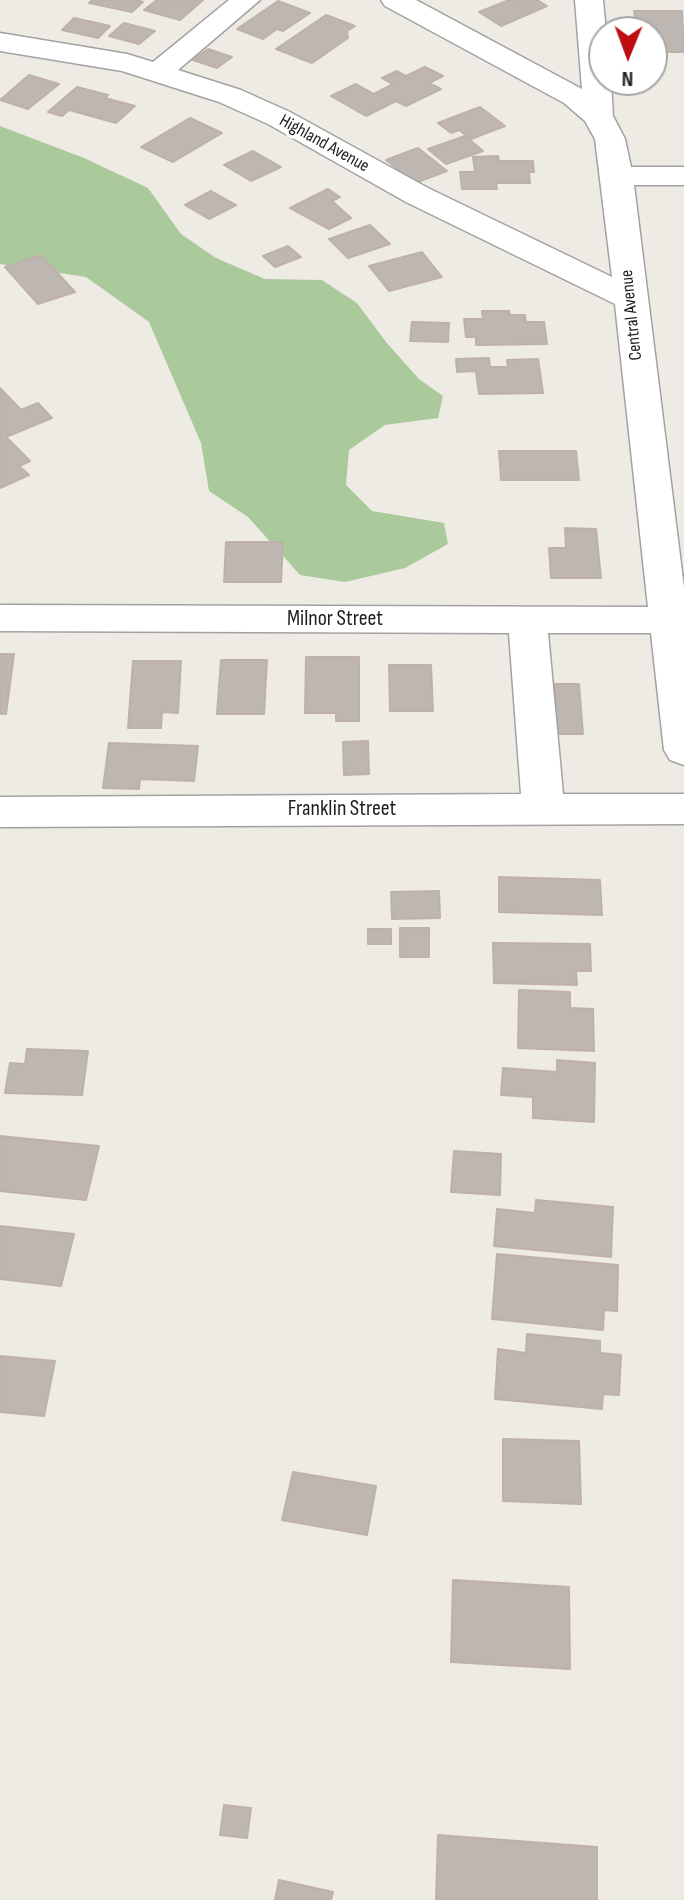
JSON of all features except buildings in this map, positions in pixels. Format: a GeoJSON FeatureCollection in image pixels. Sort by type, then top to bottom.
{"type":"FeatureCollection","features":[{"type":"Feature","properties":{"kind":"street"},"geometry":{"type":"LineString","coordinates":[[158,72],[246,0]]}},
{"type":"Feature","properties":{"kind":"street"},"geometry":{"type":"LineString","coordinates":[[395,0],[509,59],[599,115]]}},
{"type":"Feature","properties":{"kind":"street","name":"Central Avenue"},"geometry":{"type":"LineString","coordinates":[[589,0],[599,115],[608,130],[617,176],[630,298],[666,464],[670,620],[684,750]]}},
{"type":"Feature","properties":{"kind":"street","name":"Highland Avenue"},"geometry":{"type":"LineString","coordinates":[[0,42],[97,56],[230,96],[279,118],[417,195],[630,298]]}},
{"type":"Feature","properties":{"kind":"street"},"geometry":{"type":"LineString","coordinates":[[617,176],[684,176]]}},
{"type":"Feature","properties":{"kind":"street","name":"Milnor Street"},"geometry":{"type":"LineString","coordinates":[[0,618],[670,620]]}},
{"type":"Feature","properties":{"kind":"street"},"geometry":{"type":"LineString","coordinates":[[527,619],[543,808]]}},
{"type":"Feature","properties":{"kind":"street","name":"Franklin Street"},"geometry":{"type":"LineString","coordinates":[[0,812],[684,809]]}},
{"type":"Feature","properties":{"kind":"green space"},"geometry":{"type":"Polygon","coordinates":[[[0,126],[84,158],[148,188],[181,234],[216,258],[265,279],[322,280],[357,303],[419,379],[443,396],[438,418],[385,425],[349,450],[346,485],[372,511],[444,523],[448,544],[405,568],[345,582],[300,575],[248,517],[209,491],[201,443],[149,322],[86,277],[0,264],[0,126]]]}}]}
